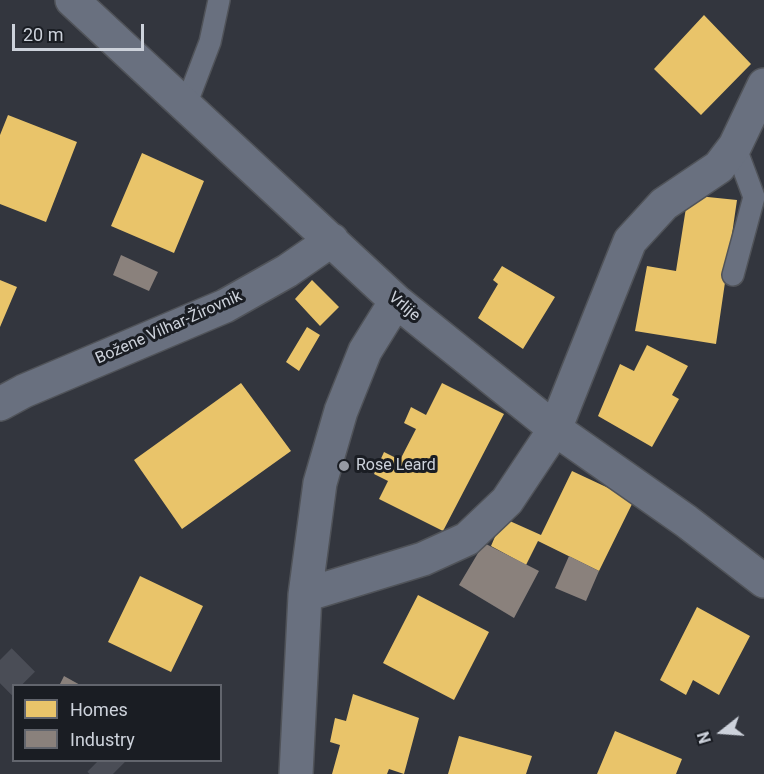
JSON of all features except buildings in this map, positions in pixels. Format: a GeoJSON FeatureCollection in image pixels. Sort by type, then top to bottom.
{"type":"FeatureCollection","features":[{"type":"Feature","properties":{"kind":"street","name":"Vrlije"},"geometry":{"type":"LineString","coordinates":[[72,0],[396,301],[555,429],[686,521],[764,581]]}},
{"type":"Feature","properties":{"kind":"street"},"geometry":{"type":"LineString","coordinates":[[305,595],[423,559],[467,539],[507,501],[555,429],[630,241],[664,204],[719,167],[735,146],[764,85]]}},
{"type":"Feature","properties":{"kind":"street","name":"Božene Vilhar-Žirovnik"},"geometry":{"type":"LineString","coordinates":[[0,404],[24,391],[225,306],[287,271],[332,240]]}},
{"type":"Feature","properties":{"kind":"street"},"geometry":{"type":"LineString","coordinates":[[296,774],[305,595],[320,483],[341,411],[365,351],[396,301]]}},
{"type":"Feature","properties":{"kind":"lane"},"geometry":{"type":"LineString","coordinates":[[186,105],[210,42],[219,0]]}},
{"type":"Feature","properties":{"kind":"lane"},"geometry":{"type":"LineString","coordinates":[[733,275],[754,197],[735,146]]}},
{"type":"Feature","properties":{"kind":"tunnel"},"geometry":{"type":"LineString","coordinates":[[0,660],[24,684]]}},
{"type":"Feature","properties":{"kind":"tunnel"},"geometry":{"type":"LineString","coordinates":[[101,762],[113,774]]}},
{"type":"Feature","properties":{"kind":"place","name":"Rose Leard"},"geometry":{"type":"Point","coordinates":[344,466]}}]}
